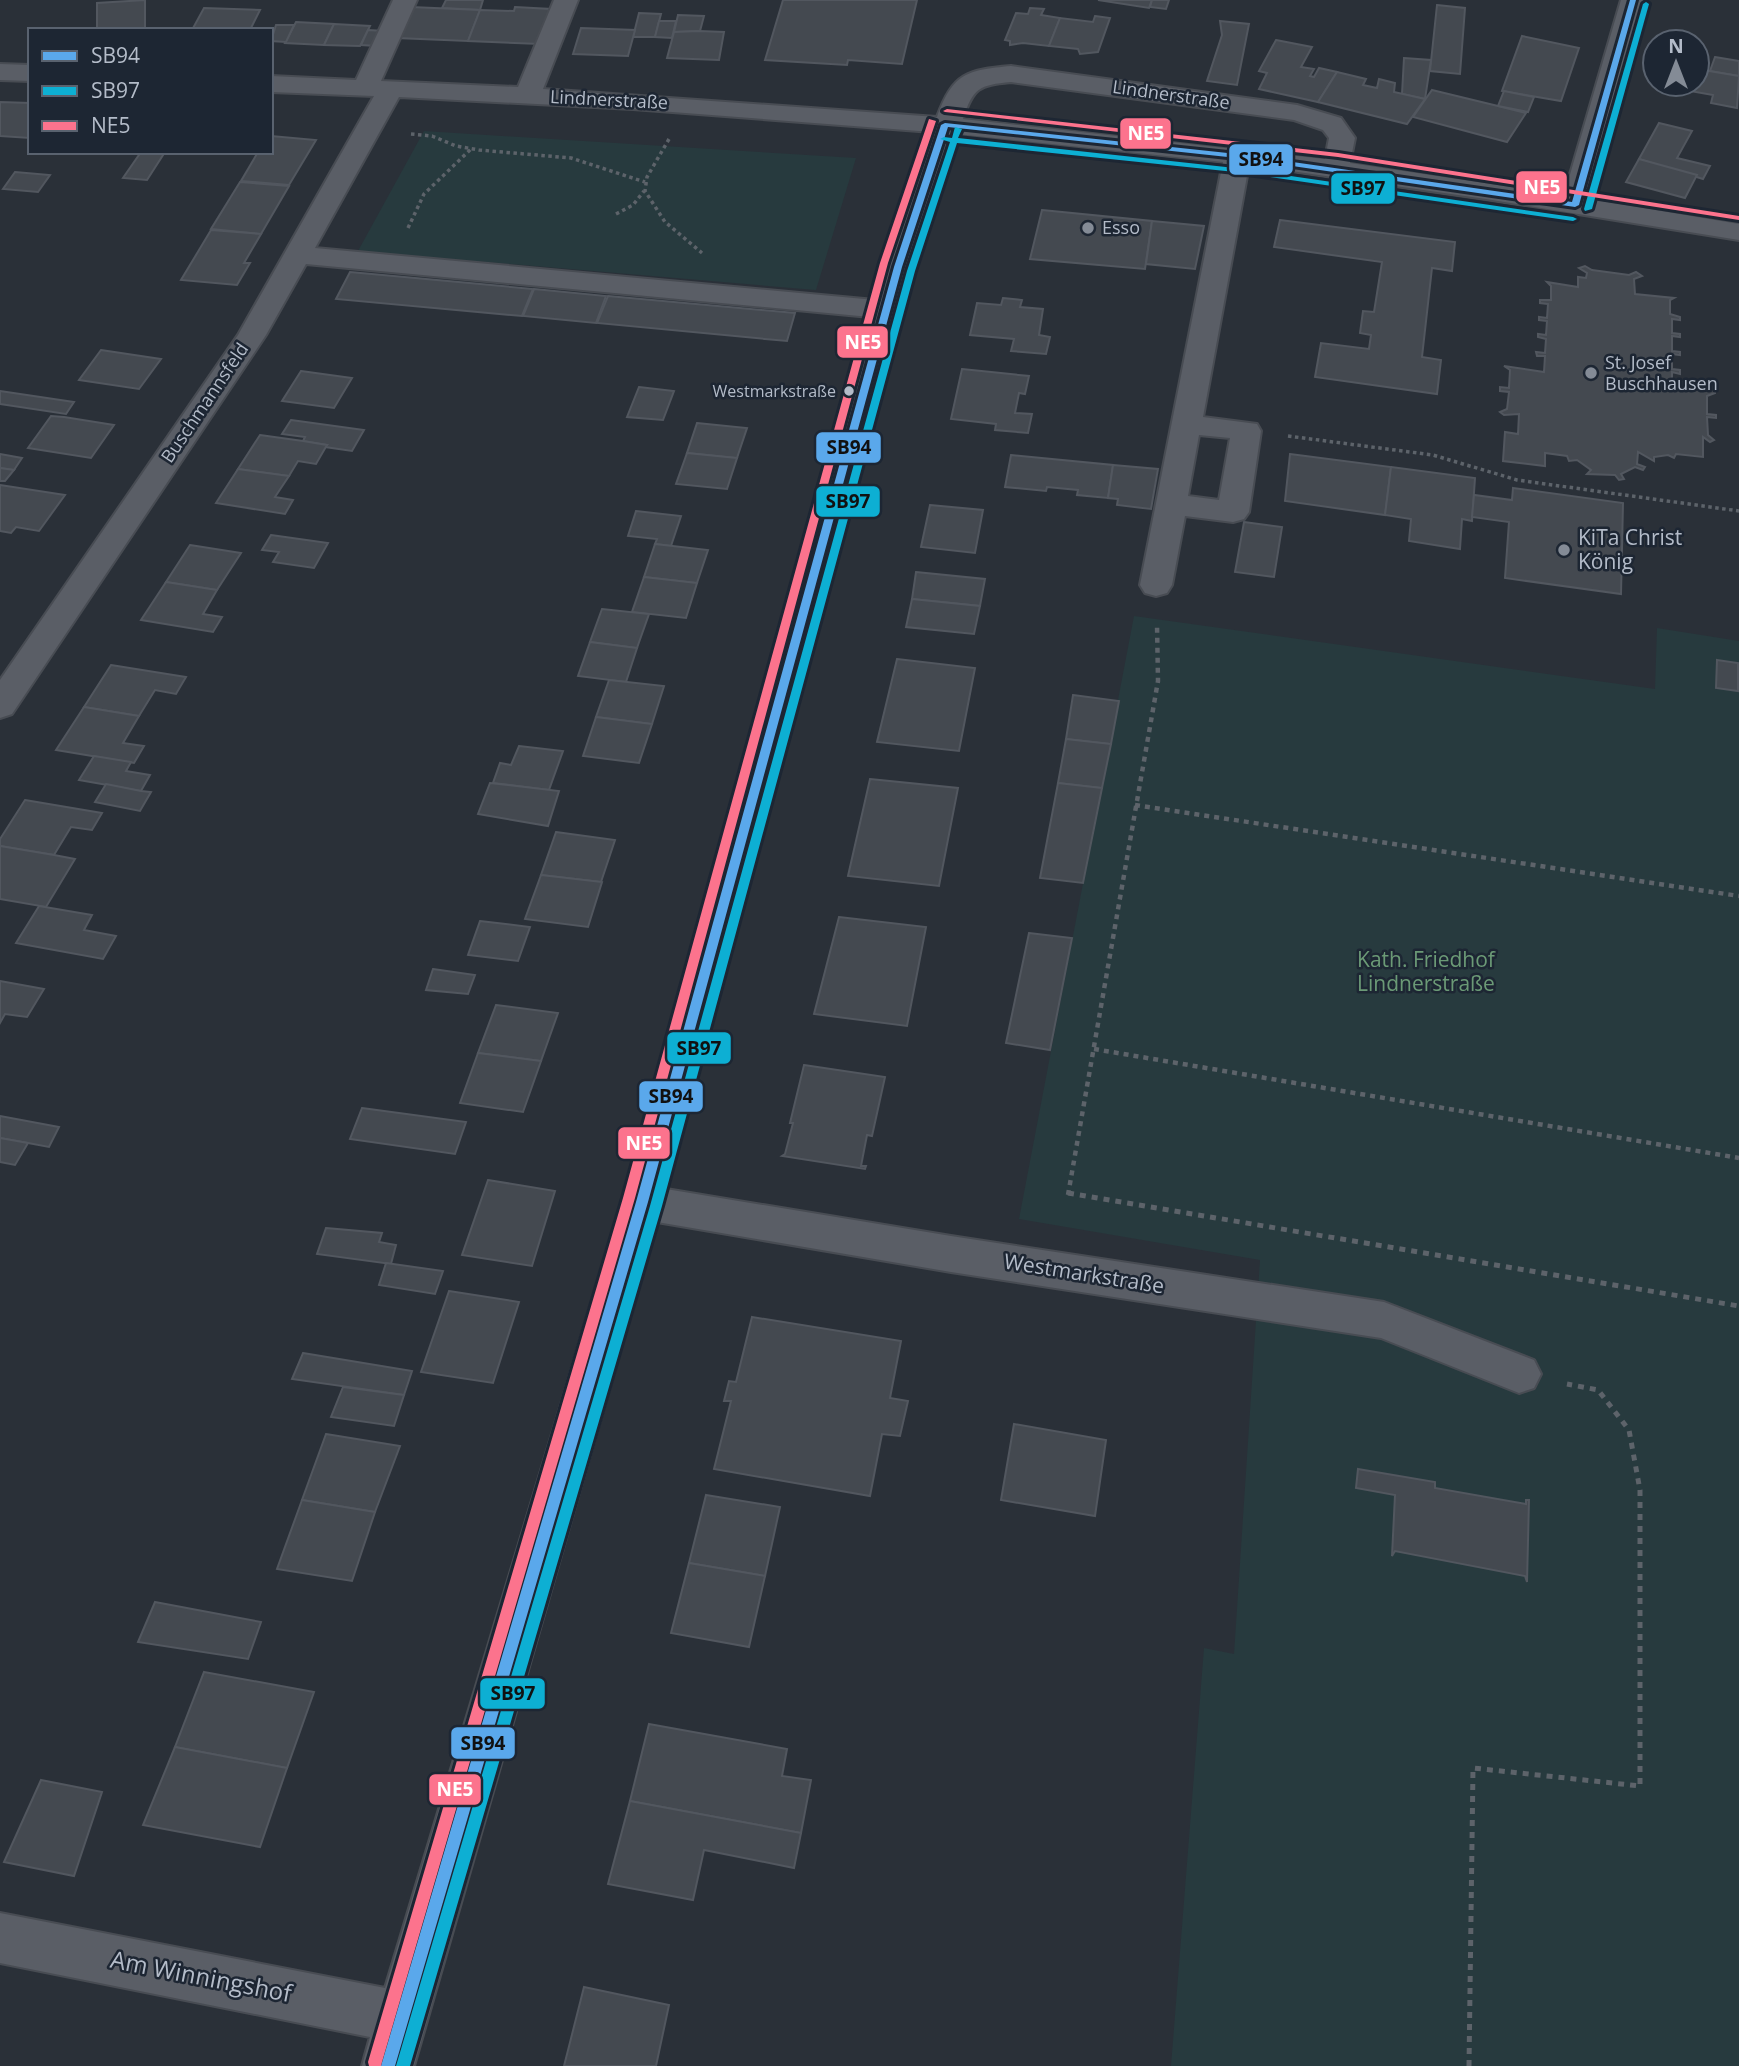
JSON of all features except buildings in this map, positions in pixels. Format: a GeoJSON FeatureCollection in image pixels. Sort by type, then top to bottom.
{"type":"FeatureCollection","features":[{"type":"Feature","properties":{"kind":"street","name":"Buschmannsfeld"},"geometry":{"type":"LineString","coordinates":[[0,706],[252,335],[299,255],[368,130],[405,0]]}},
{"type":"Feature","properties":{"kind":"street"},"geometry":{"type":"LineString","coordinates":[[528,95],[566,0]]}},
{"type":"Feature","properties":{"kind":"street"},"geometry":{"type":"LineString","coordinates":[[1575,205],[1633,0]]}},
{"type":"Feature","properties":{"kind":"street"},"geometry":{"type":"LineString","coordinates":[[0,72],[28,73]]}},
{"type":"Feature","properties":{"kind":"street","name":"Lindnerstraße"},"geometry":{"type":"LineString","coordinates":[[945,125],[959,92],[979,77],[1011,74],[1297,113],[1332,124],[1342,138],[1336,169]]}},
{"type":"Feature","properties":{"kind":"street","name":"Lindnerstraße"},"geometry":{"type":"LineString","coordinates":[[273,83],[683,104],[945,125],[1336,169],[1739,232]]}},
{"type":"Feature","properties":{"kind":"street"},"geometry":{"type":"LineString","coordinates":[[388,2066],[642,1202],[886,310],[945,125]]}},
{"type":"Feature","properties":{"kind":"street"},"geometry":{"type":"LineString","coordinates":[[1156,585],[1237,156]]}},
{"type":"Feature","properties":{"kind":"street"},"geometry":{"type":"LineString","coordinates":[[299,255],[886,310]]}},
{"type":"Feature","properties":{"kind":"street"},"geometry":{"type":"LineString","coordinates":[[1173,504],[1233,512],[1246,431],[1187,424]]}},
{"type":"Feature","properties":{"kind":"street","name":"Westmarkstraße"},"geometry":{"type":"LineString","coordinates":[[642,1202],[1384,1320],[1519,1374]]}},
{"type":"Feature","properties":{"kind":"street","name":"Am Winningshof"},"geometry":{"type":"LineString","coordinates":[[0,1938],[402,2017]]}},
{"type":"Feature","properties":{"kind":"path"},"geometry":{"type":"LineString","coordinates":[[683,104],[664,152],[645,181],[645,190],[658,214],[681,240],[712,260]]}},
{"type":"Feature","properties":{"kind":"path"},"geometry":{"type":"LineString","coordinates":[[368,130],[432,136],[471,149],[571,158],[645,181]]}},
{"type":"Feature","properties":{"kind":"path"},"geometry":{"type":"LineString","coordinates":[[396,264],[404,248],[411,211],[440,175],[471,149]]}},
{"type":"Feature","properties":{"kind":"path"},"geometry":{"type":"LineString","coordinates":[[616,214],[634,205],[645,190]]}},
{"type":"Feature","properties":{"kind":"path"},"geometry":{"type":"LineString","coordinates":[[1246,431],[1404,450],[1490,469],[1517,480],[1739,512]]}},
{"type":"Feature","properties":{"kind":"path"},"geometry":{"type":"LineString","coordinates":[[1156,585],[1158,681],[1068,1195],[1739,1306]]}},
{"type":"Feature","properties":{"kind":"path"},"geometry":{"type":"LineString","coordinates":[[1135,804],[1739,896]]}},
{"type":"Feature","properties":{"kind":"path"},"geometry":{"type":"LineString","coordinates":[[1094,1049],[1739,1158]]}},
{"type":"Feature","properties":{"kind":"path"},"geometry":{"type":"LineString","coordinates":[[1469,2066],[1473,1768],[1640,1786],[1640,1490],[1629,1430],[1598,1390],[1519,1374]]}},
{"type":"Feature","properties":{"kind":"green space"},"geometry":{"type":"Polygon","coordinates":[[[424,131],[856,158],[816,290],[358,251],[424,131]]]}},
{"type":"Feature","properties":{"kind":"green space","name":"Kath. Friedhof Lindnerstraße"},"geometry":{"type":"Polygon","coordinates":[[[1134,616],[1655,689],[1657,628],[1739,641],[1739,2066],[1171,2066],[1204,1648],[1234,1654],[1260,1260],[1019,1219],[1134,616]]]}},
{"type":"Feature","properties":{"kind":"transit line","name":"SB94"},"geometry":{"type":"LineString","coordinates":[[1575,205],[1633,0]]}},
{"type":"Feature","properties":{"kind":"transit line","name":"SB97"},"geometry":{"type":"LineString","coordinates":[[1588,209],[1646,4]]}},
{"type":"Feature","properties":{"kind":"transit line","name":"NE5"},"geometry":{"type":"LineString","coordinates":[[947,111],[1338,155],[1739,218]]}},
{"type":"Feature","properties":{"kind":"transit line","name":"NE5"},"geometry":{"type":"LineString","coordinates":[[375,2062],[629,1198],[884,263],[932,121]]}},
{"type":"Feature","properties":{"kind":"transit line","name":"SB94"},"geometry":{"type":"LineString","coordinates":[[945,125],[1237,156],[1575,205]]}},
{"type":"Feature","properties":{"kind":"transit line","name":"SB94"},"geometry":{"type":"LineString","coordinates":[[388,2066],[642,1202],[898,267],[945,125]]}},
{"type":"Feature","properties":{"kind":"transit line","name":"SB97"},"geometry":{"type":"LineString","coordinates":[[403,2066],[656,1206],[911,271],[958,129]]}},
{"type":"Feature","properties":{"kind":"transit line","name":"SB97"},"geometry":{"type":"LineString","coordinates":[[944,139],[1235,170],[1573,219]]}},
{"type":"Feature","properties":{"kind":"place","name":"Esso"},"geometry":{"type":"Point","coordinates":[1088,228]}},
{"type":"Feature","properties":{"kind":"place","name":"St. Josef Buschhausen"},"geometry":{"type":"Point","coordinates":[1591,373]}},
{"type":"Feature","properties":{"kind":"place","name":"Westmarkstraße"},"geometry":{"type":"Point","coordinates":[849,391]}},
{"type":"Feature","properties":{"kind":"place","name":"KiTa Christ König"},"geometry":{"type":"Point","coordinates":[1564,550]}}]}
